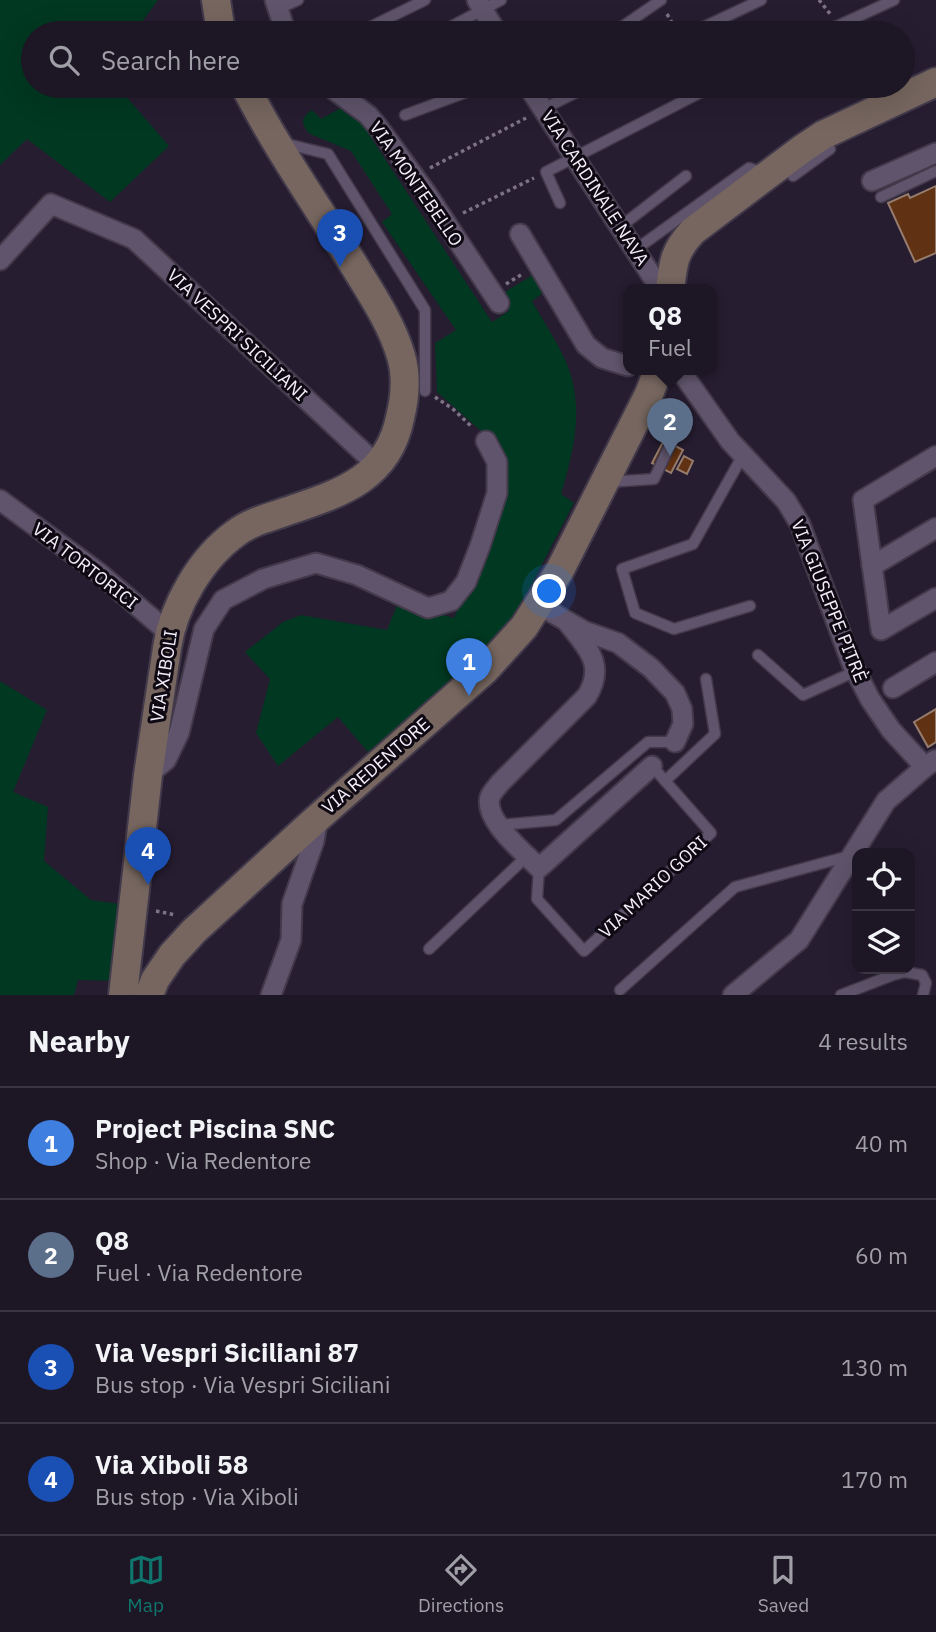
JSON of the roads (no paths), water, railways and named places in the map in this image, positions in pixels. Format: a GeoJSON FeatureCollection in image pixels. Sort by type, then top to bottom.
{"type":"FeatureCollection","features":[{"type":"Feature","properties":{"kind":"street"},"geometry":{"type":"LineString","coordinates":[[216,0],[219,21]]}},
{"type":"Feature","properties":{"kind":"street"},"geometry":{"type":"LineString","coordinates":[[277,4],[282,21]]}},
{"type":"Feature","properties":{"kind":"street"},"geometry":{"type":"LineString","coordinates":[[480,5],[490,21]]}},
{"type":"Feature","properties":{"kind":"street"},"geometry":{"type":"LineString","coordinates":[[915,92],[936,82]]}},
{"type":"Feature","properties":{"kind":"street"},"geometry":{"type":"LineString","coordinates":[[252,98],[382,310],[415,391]]}},
{"type":"Feature","properties":{"kind":"street","name":"VIA MONTEBELLO"},"geometry":{"type":"LineString","coordinates":[[345,98],[368,115],[427,194],[496,298]]}},
{"type":"Feature","properties":{"kind":"street","name":"VIA CARDINALE NAVA"},"geometry":{"type":"LineString","coordinates":[[537,98],[657,284]]}},
{"type":"Feature","properties":{"kind":"street"},"geometry":{"type":"LineString","coordinates":[[671,284],[675,256],[693,231],[780,175],[823,135],[902,98]]}},
{"type":"Feature","properties":{"kind":"street"},"geometry":{"type":"LineString","coordinates":[[876,189],[936,153]]}},
{"type":"Feature","properties":{"kind":"street","name":"VIA VESPRI SICILIANI"},"geometry":{"type":"LineString","coordinates":[[0,260],[51,204],[134,239],[377,465]]}},
{"type":"Feature","properties":{"kind":"street"},"geometry":{"type":"LineString","coordinates":[[520,234],[586,345],[602,358],[623,364]]}},
{"type":"Feature","properties":{"kind":"street","name":"VIA GIUSEPPE PITRÈ"},"geometry":{"type":"LineString","coordinates":[[657,376],[717,425],[786,501],[800,524],[826,599],[856,671],[881,716],[930,763]]}},
{"type":"Feature","properties":{"kind":"street","name":"VIA REDENTORE"},"geometry":{"type":"LineString","coordinates":[[149,995],[155,980],[172,955],[205,921],[485,670],[524,627],[560,570],[657,376]]}},
{"type":"Feature","properties":{"kind":"street","name":"VIA XIBOLI"},"geometry":{"type":"LineString","coordinates":[[123,995],[148,775],[169,633],[180,604],[196,577],[236,532],[254,522],[340,493],[356,484],[377,465],[393,442],[415,391]]}},
{"type":"Feature","properties":{"kind":"street"},"geometry":{"type":"LineString","coordinates":[[148,775],[166,760],[179,733],[204,629],[223,600],[263,579],[316,563],[357,575],[428,608],[451,601],[466,583],[497,493],[497,463],[486,441]]}},
{"type":"Feature","properties":{"kind":"street"},"geometry":{"type":"LineString","coordinates":[[936,456],[863,500],[881,630],[936,598]]}},
{"type":"Feature","properties":{"kind":"street","name":"VIA TORTORICI"},"geometry":{"type":"LineString","coordinates":[[0,500],[99,573],[169,633]]}},
{"type":"Feature","properties":{"kind":"street"},"geometry":{"type":"LineString","coordinates":[[872,566],[936,528]]}},
{"type":"Feature","properties":{"kind":"street"},"geometry":{"type":"LineString","coordinates":[[539,605],[568,623],[618,643],[652,668],[675,693],[682,709],[683,724],[675,742]]}},
{"type":"Feature","properties":{"kind":"street"},"geometry":{"type":"LineString","coordinates":[[533,862],[491,814],[490,797],[500,783],[587,696],[595,682],[597,670],[588,649],[568,623]]}},
{"type":"Feature","properties":{"kind":"street"},"geometry":{"type":"LineString","coordinates":[[894,688],[936,662]]}},
{"type":"Feature","properties":{"kind":"street"},"geometry":{"type":"LineString","coordinates":[[741,992],[799,940],[886,801],[930,763]]}},
{"type":"Feature","properties":{"kind":"street","name":"VIA MARIO GORI"},"geometry":{"type":"LineString","coordinates":[[533,862],[652,766]]}},
{"type":"Feature","properties":{"kind":"street"},"geometry":{"type":"LineString","coordinates":[[271,995],[291,940],[292,904],[314,841],[316,830],[312,823]]}},
{"type":"Feature","properties":{"kind":"lane"},"geometry":{"type":"LineString","coordinates":[[277,4],[298,0]]}},
{"type":"Feature","properties":{"kind":"lane"},"geometry":{"type":"LineString","coordinates":[[382,21],[425,0]]}},
{"type":"Feature","properties":{"kind":"lane"},"geometry":{"type":"LineString","coordinates":[[457,21],[480,5],[501,0]]}},
{"type":"Feature","properties":{"kind":"lane"},"geometry":{"type":"LineString","coordinates":[[716,21],[761,0]]}},
{"type":"Feature","properties":{"kind":"lane"},"geometry":{"type":"LineString","coordinates":[[848,21],[894,0]]}},
{"type":"Feature","properties":{"kind":"lane"},"geometry":{"type":"LineString","coordinates":[[631,21],[660,1]]}},
{"type":"Feature","properties":{"kind":"lane"},"geometry":{"type":"LineString","coordinates":[[897,111],[936,94]]}},
{"type":"Feature","properties":{"kind":"lane"},"geometry":{"type":"LineString","coordinates":[[405,115],[451,98]]}},
{"type":"Feature","properties":{"kind":"lane"},"geometry":{"type":"LineString","coordinates":[[544,109],[566,98]]}},
{"type":"Feature","properties":{"kind":"lane"},"geometry":{"type":"LineString","coordinates":[[560,203],[546,172],[689,98]]}},
{"type":"Feature","properties":{"kind":"lane"},"geometry":{"type":"LineString","coordinates":[[278,142],[328,154],[425,310],[415,391]]}},
{"type":"Feature","properties":{"kind":"lane"},"geometry":{"type":"LineString","coordinates":[[635,250],[749,168],[780,175],[830,149]]}},
{"type":"Feature","properties":{"kind":"lane"},"geometry":{"type":"LineString","coordinates":[[876,189],[936,171]]}},
{"type":"Feature","properties":{"kind":"lane"},"geometry":{"type":"LineString","coordinates":[[620,227],[686,176]]}},
{"type":"Feature","properties":{"kind":"lane"},"geometry":{"type":"LineString","coordinates":[[605,482],[654,479],[677,430],[657,376]]}},
{"type":"Feature","properties":{"kind":"lane"},"geometry":{"type":"LineString","coordinates":[[743,455],[693,544],[622,569],[635,613],[674,629],[750,606]]}},
{"type":"Feature","properties":{"kind":"lane"},"geometry":{"type":"LineString","coordinates":[[758,655],[803,695],[856,671]]}},
{"type":"Feature","properties":{"kind":"lane"},"geometry":{"type":"LineString","coordinates":[[665,781],[715,734],[706,679]]}},
{"type":"Feature","properties":{"kind":"lane"},"geometry":{"type":"LineString","coordinates":[[499,825],[556,820],[648,742],[675,742]]}},
{"type":"Feature","properties":{"kind":"lane","name":"VIA MARIO GORI"},"geometry":{"type":"LineString","coordinates":[[533,862],[537,899],[584,951],[711,833],[652,766]]}},
{"type":"Feature","properties":{"kind":"lane"},"geometry":{"type":"LineString","coordinates":[[620,990],[735,887],[850,855]]}},
{"type":"Feature","properties":{"kind":"lane"},"geometry":{"type":"LineString","coordinates":[[429,949],[533,862]]}},
{"type":"Feature","properties":{"kind":"lane"},"geometry":{"type":"LineString","coordinates":[[841,995],[905,972],[922,975],[926,983],[926,992],[923,995]]}},
{"type":"Feature","properties":{"kind":"place","name":"Via Vespri Siciliani 87"},"geometry":{"type":"Point","coordinates":[340,267]}},
{"type":"Feature","properties":{"kind":"place","name":"Q8"},"geometry":{"type":"Point","coordinates":[670,456]}},
{"type":"Feature","properties":{"kind":"place","name":"Project Piscina SNC"},"geometry":{"type":"Point","coordinates":[469,696]}},
{"type":"Feature","properties":{"kind":"place","name":"Via Xiboli 58"},"geometry":{"type":"Point","coordinates":[148,885]}}]}
